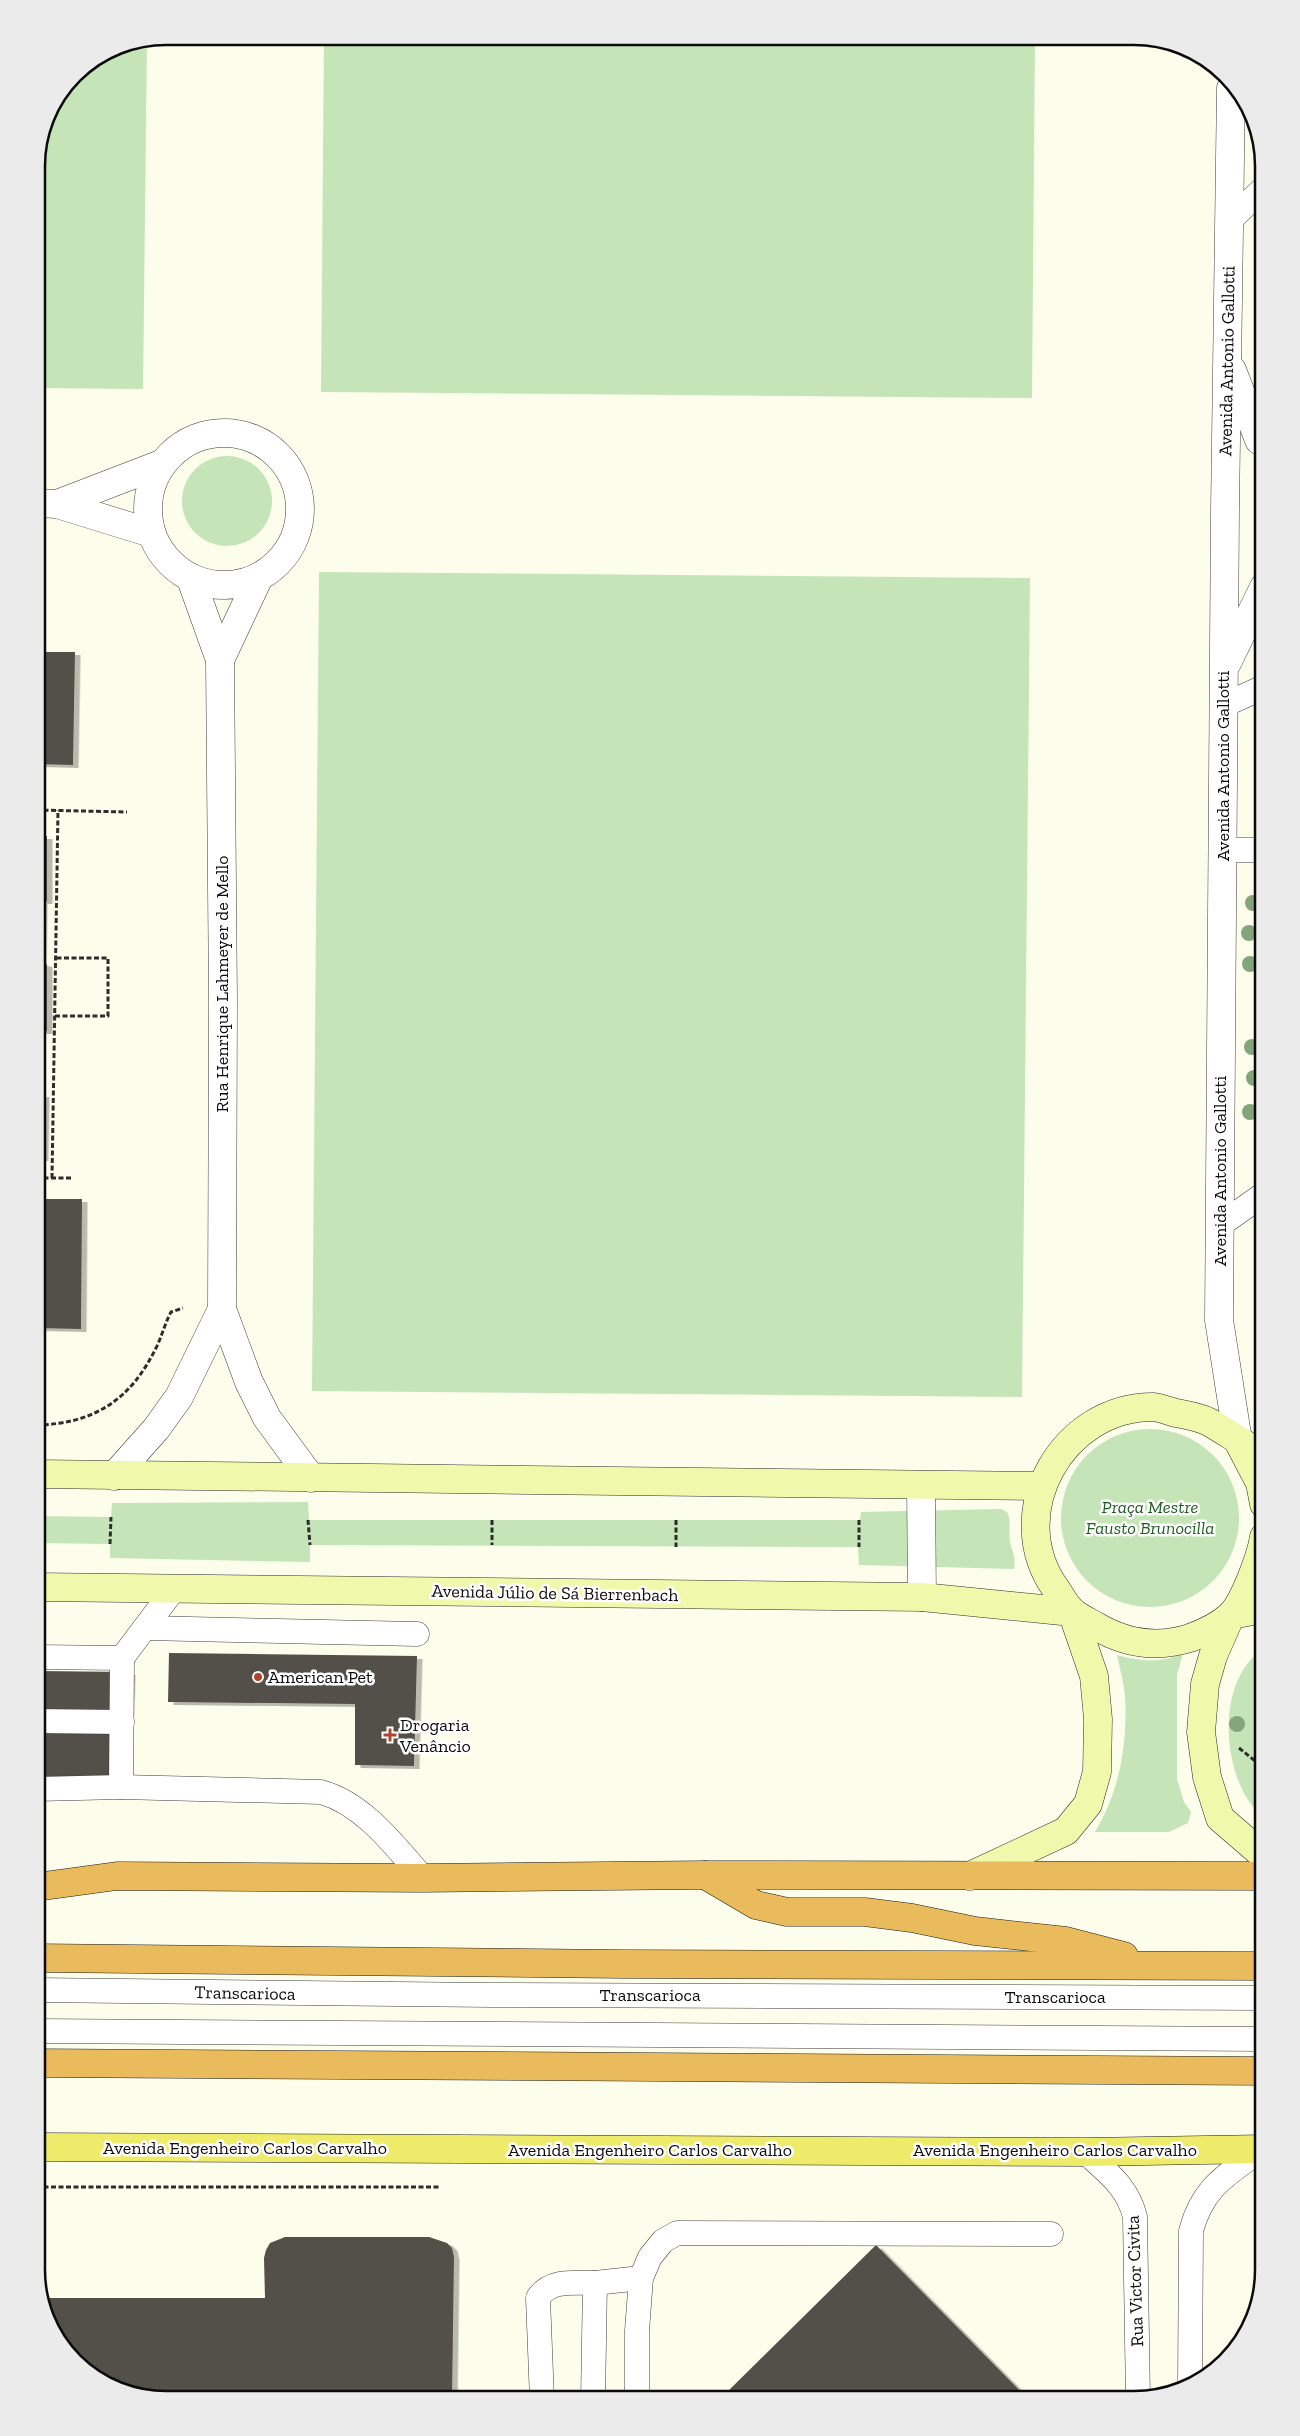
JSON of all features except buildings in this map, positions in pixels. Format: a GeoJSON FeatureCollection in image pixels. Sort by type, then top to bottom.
{"type":"FeatureCollection","features":[{"type":"Feature","properties":{"kind":"highway"},"geometry":{"type":"LineString","coordinates":[[705,1875],[756,1905],[787,1912],[865,1912],[912,1918],[983,1932],[1066,1941],[1106,1950],[1151,1966]]}},
{"type":"Feature","properties":{"kind":"highway"},"geometry":{"type":"LineString","coordinates":[[45,1886],[117,1876],[423,1878],[705,1875],[1255,1876]]}},
{"type":"Feature","properties":{"kind":"highway"},"geometry":{"type":"LineString","coordinates":[[45,1958],[1255,1966]]}},
{"type":"Feature","properties":{"kind":"highway"},"geometry":{"type":"LineString","coordinates":[[45,2063],[1255,2071]]}},
{"type":"Feature","properties":{"kind":"main road"},"geometry":{"type":"LineString","coordinates":[[45,1876],[117,1876]]}},
{"type":"Feature","properties":{"kind":"main road","name":"Avenida Engenheiro Carlos Carvalho"},"geometry":{"type":"LineString","coordinates":[[45,2147],[1085,2152],[1255,2149]]}},
{"type":"Feature","properties":{"kind":"street","name":"Avenida Antonio Gallotti"},"geometry":{"type":"LineString","coordinates":[[1231,93],[1222,850],[1219,1320],[1238,1442]]}},
{"type":"Feature","properties":{"kind":"street"},"geometry":{"type":"LineString","coordinates":[[1227,358],[1255,430]]}},
{"type":"Feature","properties":{"kind":"street"},"geometry":{"type":"LineString","coordinates":[[217,432],[237,433],[256,439],[273,450],[287,464],[296,482],[301,501],[300,524],[292,546],[277,564],[259,577],[240,584],[220,585],[191,579],[162,555],[151,533],[147,516],[148,498],[152,480],[162,464],[176,448],[196,438],[217,432]]}},
{"type":"Feature","properties":{"kind":"street"},"geometry":{"type":"LineString","coordinates":[[47,504],[162,464]]}},
{"type":"Feature","properties":{"kind":"street"},"geometry":{"type":"LineString","coordinates":[[47,504],[151,533]]}},
{"type":"Feature","properties":{"kind":"street","name":"Rua Henrique Lahmeyer de Mello"},"geometry":{"type":"LineString","coordinates":[[220,660],[259,577]]}},
{"type":"Feature","properties":{"kind":"street","name":"Rua Henrique Lahmeyer de Mello"},"geometry":{"type":"LineString","coordinates":[[191,579],[220,660],[223,990],[222,1309],[245,1374],[267,1418],[311,1478]]}},
{"type":"Feature","properties":{"kind":"street"},"geometry":{"type":"LineString","coordinates":[[1224,668],[1255,606]]}},
{"type":"Feature","properties":{"kind":"street","name":"Rua Henrique Lahmeyer de Mello"},"geometry":{"type":"LineString","coordinates":[[114,1476],[156,1429],[179,1397],[222,1309]]}},
{"type":"Feature","properties":{"kind":"street"},"geometry":{"type":"LineString","coordinates":[[970,1876],[1066,1831],[1088,1804],[1097,1772],[1098,1719],[1094,1676],[1072,1612],[1045,1574],[1036,1545],[1035,1515],[1042,1486],[1054,1460],[1073,1439],[1097,1422],[1124,1411],[1155,1407],[1207,1421],[1238,1442],[1255,1450]]}},
{"type":"Feature","properties":{"kind":"street"},"geometry":{"type":"LineString","coordinates":[[1238,1442],[1255,1474]]}},
{"type":"Feature","properties":{"kind":"street"},"geometry":{"type":"LineString","coordinates":[[45,1474],[1042,1486]]}},
{"type":"Feature","properties":{"kind":"street"},"geometry":{"type":"LineString","coordinates":[[921,1485],[922,1597]]}},
{"type":"Feature","properties":{"kind":"street"},"geometry":{"type":"LineString","coordinates":[[1255,1565],[1250,1581],[1212,1656],[1205,1684],[1201,1732],[1207,1777],[1220,1818],[1255,1848]]}},
{"type":"Feature","properties":{"kind":"street","name":"Avenida Júlio de Sá Bierrenbach"},"geometry":{"type":"LineString","coordinates":[[45,1587],[922,1597],[1072,1612]]}},
{"type":"Feature","properties":{"kind":"street"},"geometry":{"type":"LineString","coordinates":[[1072,1612],[1114,1637],[1144,1644],[1175,1642],[1205,1633],[1231,1616],[1255,1611]]}},
{"type":"Feature","properties":{"kind":"lane"},"geometry":{"type":"LineString","coordinates":[[1229,221],[1255,196]]}},
{"type":"Feature","properties":{"kind":"lane"},"geometry":{"type":"LineString","coordinates":[[1224,704],[1255,691]]}},
{"type":"Feature","properties":{"kind":"lane"},"geometry":{"type":"LineString","coordinates":[[1222,850],[1255,850]]}},
{"type":"Feature","properties":{"kind":"lane"},"geometry":{"type":"LineString","coordinates":[[1220,1225],[1255,1200]]}},
{"type":"Feature","properties":{"kind":"lane"},"geometry":{"type":"LineString","coordinates":[[121,1787],[122,1658],[174,1589]]}},
{"type":"Feature","properties":{"kind":"lane"},"geometry":{"type":"LineString","coordinates":[[145,1628],[417,1634]]}},
{"type":"Feature","properties":{"kind":"lane"},"geometry":{"type":"LineString","coordinates":[[45,1657],[122,1658]]}},
{"type":"Feature","properties":{"kind":"lane"},"geometry":{"type":"LineString","coordinates":[[45,1720],[122,1722]]}},
{"type":"Feature","properties":{"kind":"lane"},"geometry":{"type":"LineString","coordinates":[[45,1789],[121,1787],[321,1792],[333,1795],[344,1801],[388,1837],[423,1878]]}},
{"type":"Feature","properties":{"kind":"lane","name":"Transcarioca"},"geometry":{"type":"LineString","coordinates":[[45,1990],[490,1995],[1255,1998]]}},
{"type":"Feature","properties":{"kind":"lane"},"geometry":{"type":"LineString","coordinates":[[45,2031],[1255,2039]]}},
{"type":"Feature","properties":{"kind":"lane","name":"Rua Victor Civita"},"geometry":{"type":"LineString","coordinates":[[1085,2152],[1122,2186],[1132,2204],[1135,2217],[1138,2391]]}},
{"type":"Feature","properties":{"kind":"lane"},"geometry":{"type":"LineString","coordinates":[[1190,2378],[1192,2231],[1196,2214],[1212,2187],[1255,2155]]}},
{"type":"Feature","properties":{"kind":"lane"},"geometry":{"type":"LineString","coordinates":[[637,2391],[637,2331],[641,2278],[650,2257],[663,2241],[677,2233],[1051,2234]]}},
{"type":"Feature","properties":{"kind":"lane"},"geometry":{"type":"LineString","coordinates":[[542,2391],[538,2298],[544,2288],[560,2284],[595,2283],[641,2278]]}},
{"type":"Feature","properties":{"kind":"lane"},"geometry":{"type":"LineString","coordinates":[[593,2391],[595,2283]]}},
{"type":"Feature","properties":{"kind":"path"},"geometry":{"type":"LineString","coordinates":[[45,810],[127,812]]}},
{"type":"Feature","properties":{"kind":"path"},"geometry":{"type":"LineString","coordinates":[[52,1178],[58,810]]}},
{"type":"Feature","properties":{"kind":"path"},"geometry":{"type":"LineString","coordinates":[[55,1016],[108,1016],[108,958],[56,958]]}},
{"type":"Feature","properties":{"kind":"path"},"geometry":{"type":"LineString","coordinates":[[45,1178],[73,1178]]}},
{"type":"Feature","properties":{"kind":"path"},"geometry":{"type":"LineString","coordinates":[[45,1424],[83,1419],[101,1412],[129,1390],[156,1347],[171,1312],[180,1308],[222,1309]]}},
{"type":"Feature","properties":{"kind":"path"},"geometry":{"type":"LineString","coordinates":[[110,1544],[111,1517]]}},
{"type":"Feature","properties":{"kind":"path"},"geometry":{"type":"LineString","coordinates":[[308,1520],[310,1544]]}},
{"type":"Feature","properties":{"kind":"path"},"geometry":{"type":"LineString","coordinates":[[492,1520],[492,1545]]}},
{"type":"Feature","properties":{"kind":"path"},"geometry":{"type":"LineString","coordinates":[[676,1520],[676,1546]]}},
{"type":"Feature","properties":{"kind":"path"},"geometry":{"type":"LineString","coordinates":[[859,1520],[859,1547]]}},
{"type":"Feature","properties":{"kind":"path"},"geometry":{"type":"LineString","coordinates":[[1236,1745],[1255,1761]]}},
{"type":"Feature","properties":{"kind":"green space"},"geometry":{"type":"Polygon","coordinates":[[[324,45],[1035,45],[1032,398],[321,392],[324,45]]]}},
{"type":"Feature","properties":{"kind":"green space"},"geometry":{"type":"Polygon","coordinates":[[[147,47],[143,389],[45,388],[45,158],[51,127],[57,112],[75,86],[86,75],[112,57],[147,47]]]}},
{"type":"Feature","properties":{"kind":"green space"},"geometry":{"type":"Polygon","coordinates":[[[227,456],[244,459],[259,469],[269,484],[272,501],[269,518],[259,533],[244,543],[227,546],[210,543],[195,533],[185,518],[182,501],[185,484],[195,469],[210,459],[227,456]]]}},
{"type":"Feature","properties":{"kind":"green space"},"geometry":{"type":"Polygon","coordinates":[[[319,572],[1030,578],[1022,1397],[312,1391],[319,572]]]}},
{"type":"Feature","properties":{"kind":"green space","name":"Praça Mestre Fausto Brunocilla"},"geometry":{"type":"Polygon","coordinates":[[[1150,1429],[1184,1436],[1199,1444],[1213,1455],[1224,1469],[1232,1484],[1239,1518],[1232,1552],[1224,1567],[1213,1581],[1199,1592],[1184,1600],[1150,1607],[1116,1600],[1101,1592],[1087,1581],[1076,1567],[1068,1552],[1061,1518],[1068,1484],[1076,1469],[1087,1455],[1101,1444],[1116,1436],[1150,1429]]]}},
{"type":"Feature","properties":{"kind":"green space"},"geometry":{"type":"Polygon","coordinates":[[[308,1502],[309,1520],[860,1520],[861,1512],[1001,1509],[1007,1512],[1010,1522],[1014,1569],[859,1565],[858,1547],[310,1545],[310,1562],[110,1558],[110,1544],[45,1543],[45,1516],[111,1517],[112,1503],[308,1502]]]}},
{"type":"Feature","properties":{"kind":"green space"},"geometry":{"type":"Polygon","coordinates":[[[1183,1653],[1177,1675],[1177,1779],[1184,1802],[1191,1812],[1188,1823],[1169,1832],[1095,1832],[1116,1784],[1123,1750],[1126,1714],[1125,1697],[1117,1655],[1134,1659],[1158,1660],[1183,1653]]]}},
{"type":"Feature","properties":{"kind":"green space"},"geometry":{"type":"Polygon","coordinates":[[[1255,1657],[1255,1808],[1239,1781],[1232,1757],[1229,1732],[1230,1707],[1236,1683],[1248,1663],[1255,1657]]]}},
{"type":"Feature","properties":{"kind":"place","name":"American Pet"},"geometry":{"type":"Point","coordinates":[258,1677]}},
{"type":"Feature","properties":{"kind":"place","name":"Drogaria Venâncio"},"geometry":{"type":"Point","coordinates":[390,1735]}}]}
